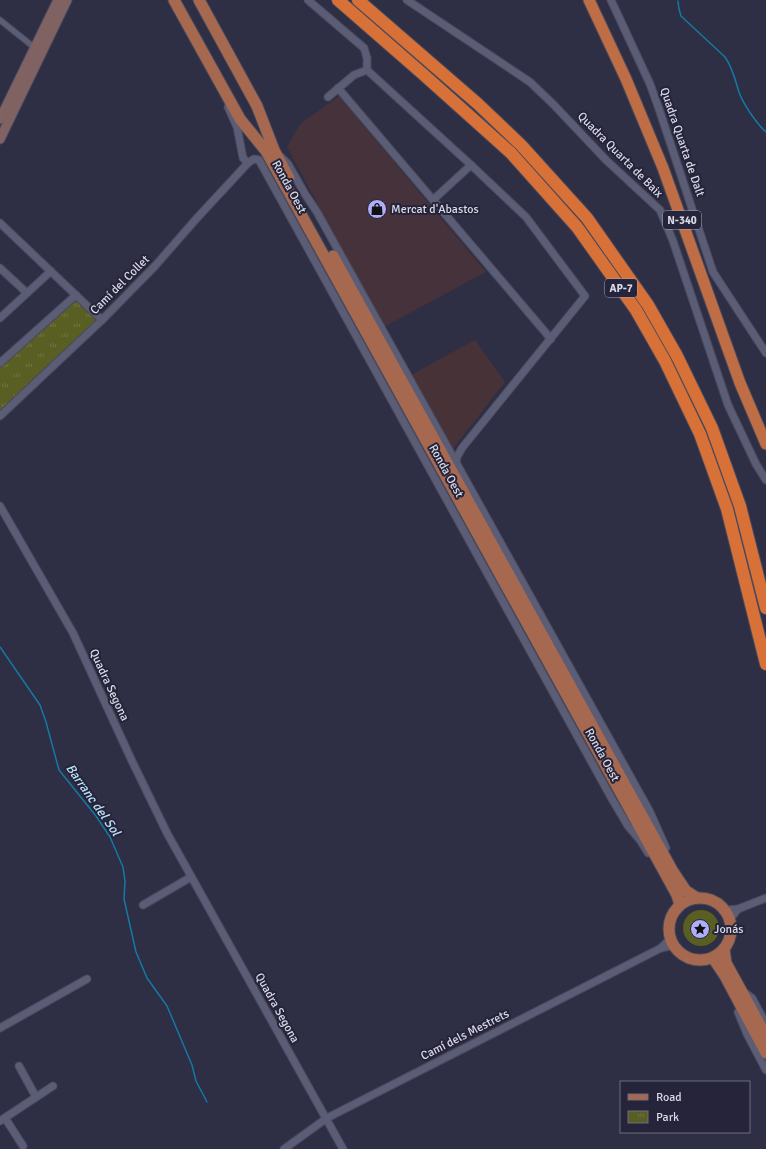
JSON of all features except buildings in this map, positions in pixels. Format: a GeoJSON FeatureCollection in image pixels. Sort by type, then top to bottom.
{"type":"FeatureCollection","features":[{"type":"Feature","properties":{"kind":"highway","name":"AP-7"},"geometry":{"type":"LineString","coordinates":[[338,0],[511,153],[577,227],[636,310],[665,361],[700,434],[727,509],[766,664]]}},
{"type":"Feature","properties":{"kind":"highway","name":"AP-7"},"geometry":{"type":"LineString","coordinates":[[358,0],[478,104],[521,145],[587,218],[648,305],[677,356],[712,428],[740,506],[766,608]]}},
{"type":"Feature","properties":{"kind":"highway","name":"N-340"},"geometry":{"type":"LineString","coordinates":[[589,0],[626,79],[663,168],[740,383],[766,444]]}},
{"type":"Feature","properties":{"kind":"main road"},"geometry":{"type":"LineString","coordinates":[[0,119],[58,0]]}},
{"type":"Feature","properties":{"kind":"main road"},"geometry":{"type":"LineString","coordinates":[[0,139],[67,0]]}},
{"type":"Feature","properties":{"kind":"main road","name":"Ronda Oest"},"geometry":{"type":"LineString","coordinates":[[174,0],[240,119],[266,151],[669,871],[686,891],[697,898]]}},
{"type":"Feature","properties":{"kind":"main road","name":"Ronda Oest"},"geometry":{"type":"LineString","coordinates":[[199,0],[258,106],[274,150],[669,871],[680,905]]}},
{"type":"Feature","properties":{"kind":"main road"},"geometry":{"type":"LineString","coordinates":[[697,898],[714,901],[728,914],[732,934],[724,949],[713,958],[701,960],[692,959],[683,955],[672,942],[669,925],[674,912],[680,905],[688,900],[697,898]]}},
{"type":"Feature","properties":{"kind":"main road"},"geometry":{"type":"LineString","coordinates":[[724,949],[726,963],[735,989],[766,1053]]}},
{"type":"Feature","properties":{"kind":"main road"},"geometry":{"type":"LineString","coordinates":[[713,958],[766,1036]]}},
{"type":"Feature","properties":{"kind":"street"},"geometry":{"type":"LineString","coordinates":[[308,0],[364,48],[367,58],[367,70],[472,165],[526,217],[585,296],[462,448],[457,457],[456,463]]}},
{"type":"Feature","properties":{"kind":"street","name":"Quadra Quarta de Baix"},"geometry":{"type":"LineString","coordinates":[[407,0],[530,82],[606,160],[660,210],[673,241],[728,405],[756,464],[766,480]]}},
{"type":"Feature","properties":{"kind":"street","name":"Quadra Quarta de Dalt"},"geometry":{"type":"LineString","coordinates":[[611,0],[650,84],[713,272],[766,353]]}},
{"type":"Feature","properties":{"kind":"street"},"geometry":{"type":"LineString","coordinates":[[0,20],[35,48]]}},
{"type":"Feature","properties":{"kind":"street"},"geometry":{"type":"LineString","coordinates":[[328,97],[354,75],[367,70]]}},
{"type":"Feature","properties":{"kind":"street","name":"Ronda Oest"},"geometry":{"type":"LineString","coordinates":[[221,84],[226,102],[237,127],[243,158],[248,163],[254,159],[259,160],[612,799],[628,826],[640,840],[649,856],[669,871]]}},
{"type":"Feature","properties":{"kind":"street"},"geometry":{"type":"LineString","coordinates":[[338,88],[434,199],[551,339]]}},
{"type":"Feature","properties":{"kind":"street","name":"Ronda Oest"},"geometry":{"type":"LineString","coordinates":[[274,150],[288,164],[317,212],[650,812],[665,847],[669,871]]}},
{"type":"Feature","properties":{"kind":"street","name":"Camí del Collet"},"geometry":{"type":"LineString","coordinates":[[0,416],[102,320],[155,266],[248,163]]}},
{"type":"Feature","properties":{"kind":"street"},"geometry":{"type":"LineString","coordinates":[[434,199],[472,165]]}},
{"type":"Feature","properties":{"kind":"street"},"geometry":{"type":"LineString","coordinates":[[0,223],[102,320]]}},
{"type":"Feature","properties":{"kind":"street"},"geometry":{"type":"LineString","coordinates":[[0,268],[27,293]]}},
{"type":"Feature","properties":{"kind":"street"},"geometry":{"type":"LineString","coordinates":[[0,318],[50,271]]}},
{"type":"Feature","properties":{"kind":"street"},"geometry":{"type":"LineString","coordinates":[[0,363],[76,295]]}},
{"type":"Feature","properties":{"kind":"street"},"geometry":{"type":"LineString","coordinates":[[447,446],[462,448]]}},
{"type":"Feature","properties":{"kind":"street","name":"Quadra Segona"},"geometry":{"type":"LineString","coordinates":[[0,506],[73,633],[167,833],[343,1149]]}},
{"type":"Feature","properties":{"kind":"street"},"geometry":{"type":"LineString","coordinates":[[143,905],[191,877]]}},
{"type":"Feature","properties":{"kind":"street"},"geometry":{"type":"LineString","coordinates":[[728,914],[766,898]]}},
{"type":"Feature","properties":{"kind":"street","name":"Camí dels Mestrets"},"geometry":{"type":"LineString","coordinates":[[284,1149],[327,1118],[672,942]]}},
{"type":"Feature","properties":{"kind":"street"},"geometry":{"type":"LineString","coordinates":[[0,1028],[87,978]]}},
{"type":"Feature","properties":{"kind":"street"},"geometry":{"type":"LineString","coordinates":[[766,1024],[752,998],[735,989],[735,1005],[747,1034],[766,1070]]}},
{"type":"Feature","properties":{"kind":"street"},"geometry":{"type":"LineString","coordinates":[[19,1066],[36,1097]]}},
{"type":"Feature","properties":{"kind":"street"},"geometry":{"type":"LineString","coordinates":[[23,1146],[2,1119],[54,1086]]}},
{"type":"Feature","properties":{"kind":"shaded area","name":"Mercat d'Abastos"},"geometry":{"type":"Polygon","coordinates":[[[339,96],[486,272],[384,327],[287,147],[300,124],[339,96]]]}},
{"type":"Feature","properties":{"kind":"shaded area"},"geometry":{"type":"Polygon","coordinates":[[[475,340],[505,382],[452,450],[405,378],[475,340]]]}},
{"type":"Feature","properties":{"kind":"green space"},"geometry":{"type":"Polygon","coordinates":[[[75,299],[97,320],[0,411],[0,367],[75,299]]]}},
{"type":"Feature","properties":{"kind":"green space"},"geometry":{"type":"Polygon","coordinates":[[[705,910],[714,915],[718,921],[718,935],[714,941],[705,946],[697,946],[688,941],[684,935],[683,924],[688,915],[694,911],[705,910]]]}},
{"type":"Feature","properties":{"kind":"waterway"},"geometry":{"type":"LineString","coordinates":[[678,1],[681,16],[728,61],[739,92],[747,108],[766,132]]}},
{"type":"Feature","properties":{"kind":"waterway","name":"Barranc del Sol"},"geometry":{"type":"LineString","coordinates":[[0,647],[40,705],[59,770],[96,816],[110,837],[123,867],[125,881],[124,899],[136,952],[147,978],[167,1006],[192,1065],[196,1081],[207,1102]]}},
{"type":"Feature","properties":{"kind":"place","name":"Mercat d'Abastos"},"geometry":{"type":"Point","coordinates":[377,209]}},
{"type":"Feature","properties":{"kind":"place","name":"Jonás"},"geometry":{"type":"Point","coordinates":[700,929]}}]}
